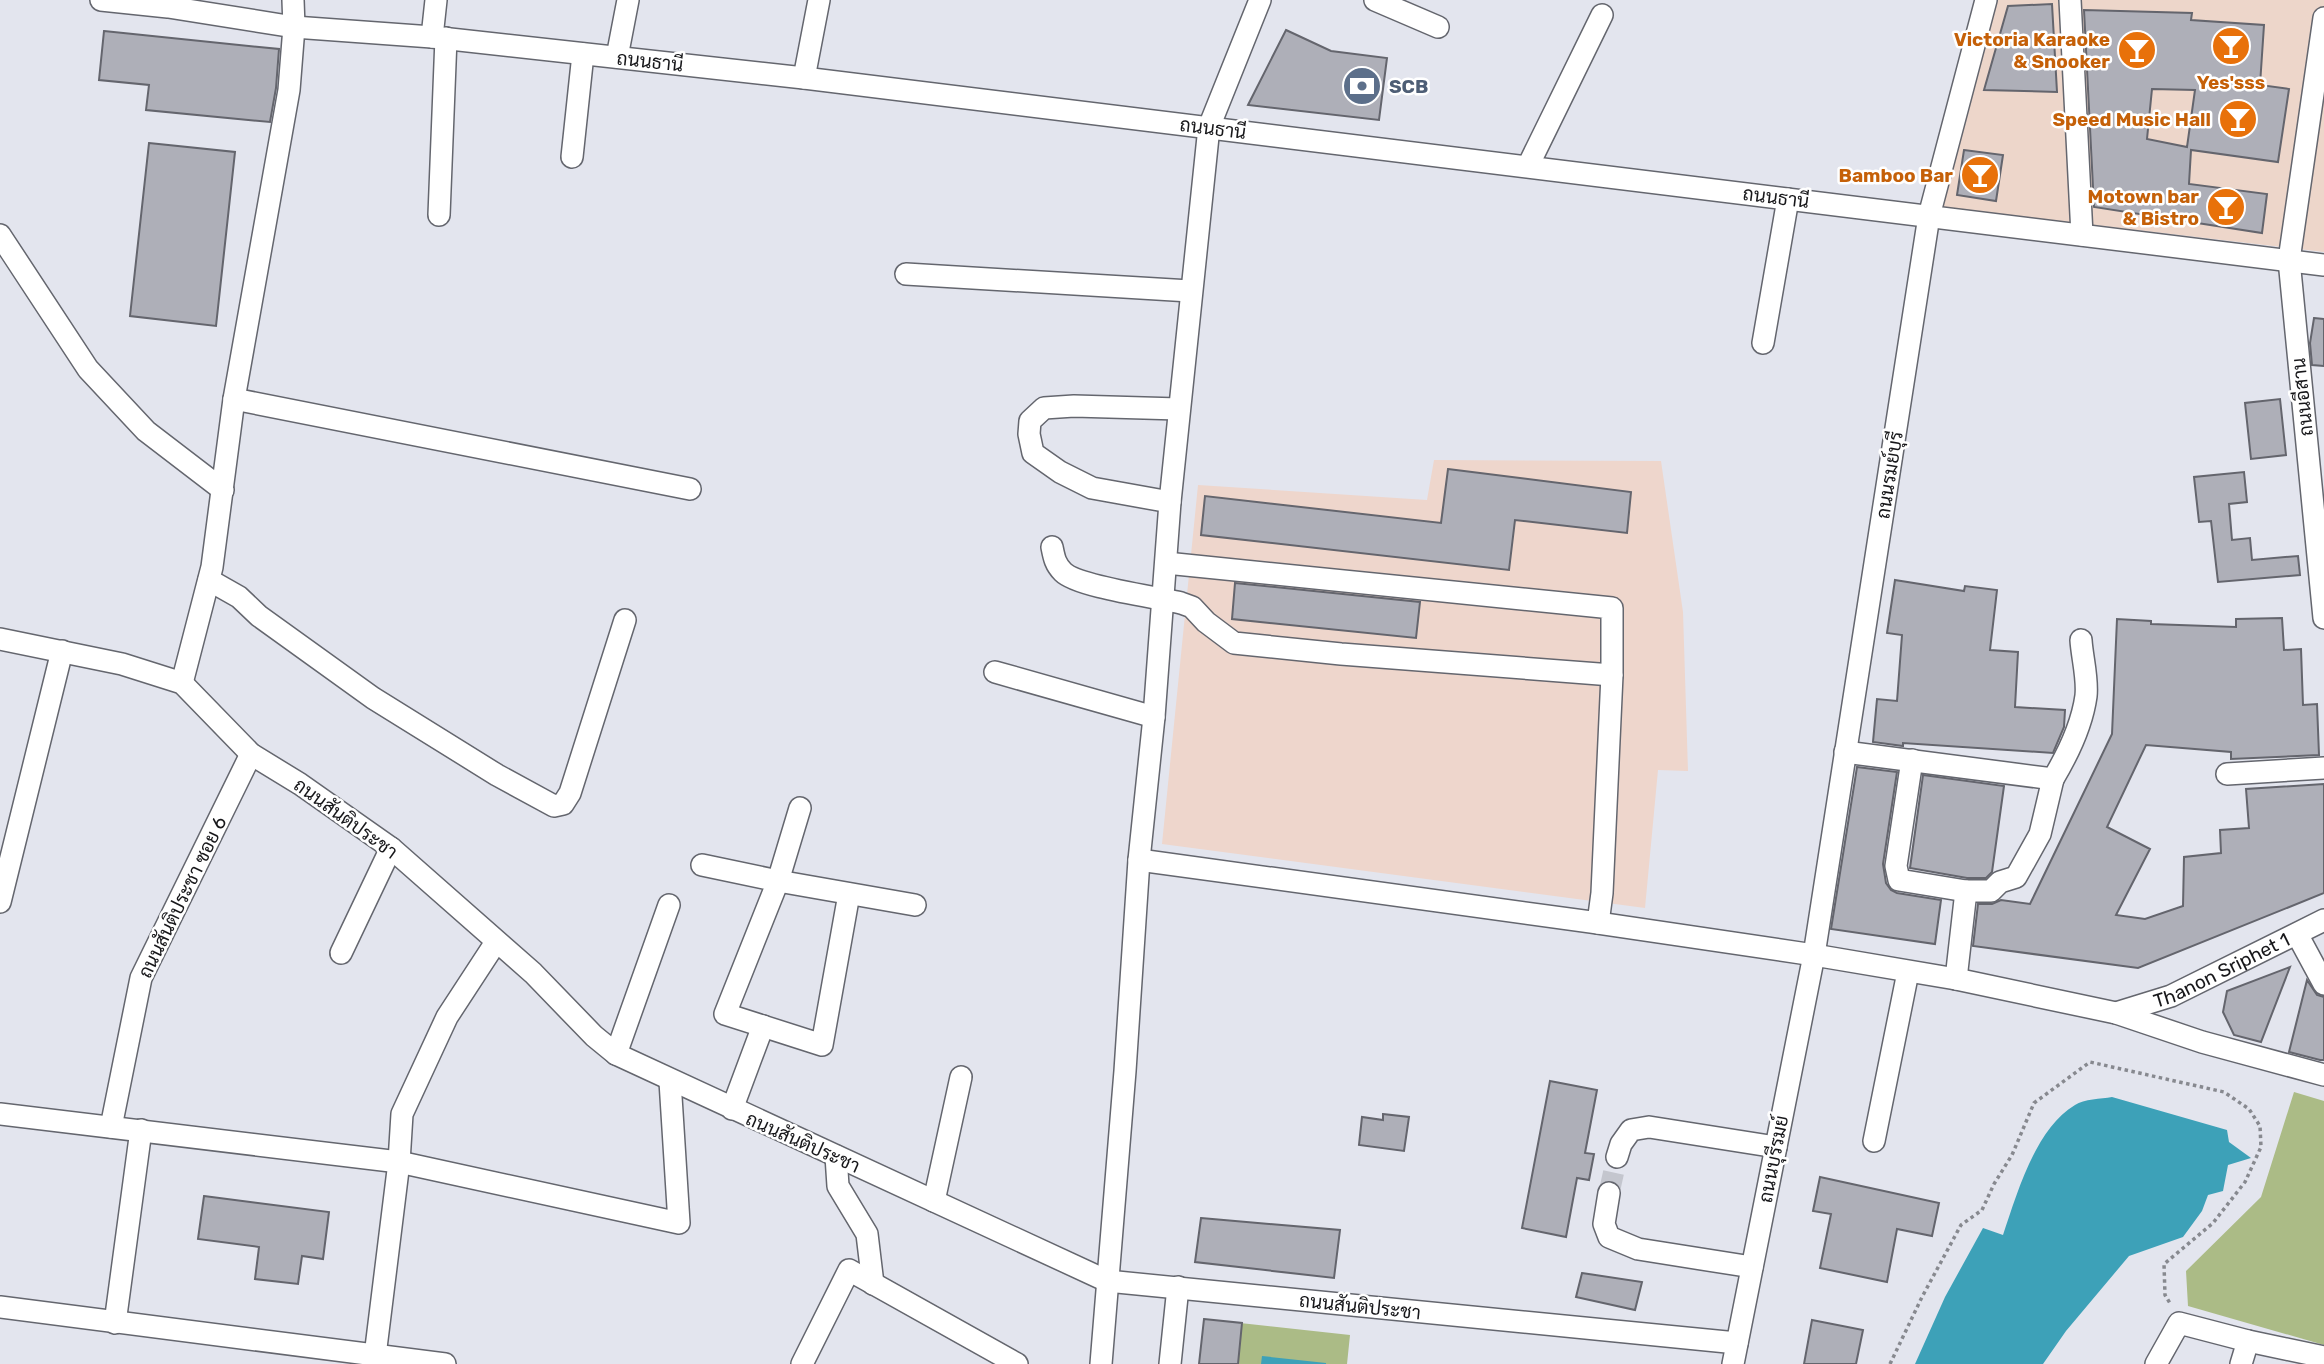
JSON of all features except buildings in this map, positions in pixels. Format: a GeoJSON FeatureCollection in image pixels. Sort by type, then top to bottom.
{"type":"FeatureCollection","features":[{"type":"Feature","properties":{"kind":"street","name":"ถนนธานี"},"geometry":{"type":"LineString","coordinates":[[101,0],[169,3],[294,27],[439,38],[804,78],[2324,265]]}},
{"type":"Feature","properties":{"kind":"street"},"geometry":{"type":"LineString","coordinates":[[182,683],[209,580],[234,399],[289,90],[294,27],[293,0]]}},
{"type":"Feature","properties":{"kind":"street"},"geometry":{"type":"LineString","coordinates":[[436,0],[439,38],[439,215]]}},
{"type":"Feature","properties":{"kind":"street"},"geometry":{"type":"LineString","coordinates":[[617,57],[628,0]]}},
{"type":"Feature","properties":{"kind":"street"},"geometry":{"type":"LineString","coordinates":[[804,78],[819,0]]}},
{"type":"Feature","properties":{"kind":"street"},"geometry":{"type":"LineString","coordinates":[[1101,1364],[1139,860],[1154,717],[1170,502],[1209,127],[1260,0]]}},
{"type":"Feature","properties":{"kind":"street"},"geometry":{"type":"LineString","coordinates":[[1375,0],[1438,27]]}},
{"type":"Feature","properties":{"kind":"street","name":"ถนนรมย์บุรี"},"geometry":{"type":"LineString","coordinates":[[1814,955],[1929,216],[1986,0]]}},
{"type":"Feature","properties":{"kind":"street"},"geometry":{"type":"LineString","coordinates":[[2070,0],[2082,235]]}},
{"type":"Feature","properties":{"kind":"street"},"geometry":{"type":"LineString","coordinates":[[1528,166],[1602,15]]}},
{"type":"Feature","properties":{"kind":"street","name":"ถนนอีสาน"},"geometry":{"type":"LineString","coordinates":[[2324,18],[2319,86],[2289,260],[2324,618]]}},
{"type":"Feature","properties":{"kind":"street"},"geometry":{"type":"LineString","coordinates":[[572,157],[583,54]]}},
{"type":"Feature","properties":{"kind":"street"},"geometry":{"type":"LineString","coordinates":[[1763,343],[1788,199]]}},
{"type":"Feature","properties":{"kind":"street"},"geometry":{"type":"LineString","coordinates":[[0,235],[88,369],[146,431],[223,490]]}},
{"type":"Feature","properties":{"kind":"street"},"geometry":{"type":"LineString","coordinates":[[906,274],[1190,291]]}},
{"type":"Feature","properties":{"kind":"street"},"geometry":{"type":"LineString","coordinates":[[234,399],[690,489]]}},
{"type":"Feature","properties":{"kind":"street"},"geometry":{"type":"LineString","coordinates":[[1170,502],[1092,488],[1060,472],[1033,453],[1029,434],[1030,421],[1044,408],[1074,406],[1179,409]]}},
{"type":"Feature","properties":{"kind":"street"},"geometry":{"type":"LineString","coordinates":[[1052,547],[1055,562],[1065,574],[1103,587],[1192,607],[1206,622],[1234,643],[1612,675]]}},
{"type":"Feature","properties":{"kind":"street"},"geometry":{"type":"LineString","coordinates":[[1166,563],[1612,608],[1612,675],[1602,893],[1598,923]]}},
{"type":"Feature","properties":{"kind":"street"},"geometry":{"type":"LineString","coordinates":[[209,580],[239,597],[259,616],[373,698],[486,768],[554,806],[563,804],[570,793],[625,620]]}},
{"type":"Feature","properties":{"kind":"street","name":"ถนนสันติประชา"},"geometry":{"type":"LineString","coordinates":[[0,639],[122,664],[182,683],[251,754],[300,784],[391,848],[533,973],[594,1036],[616,1054],[1107,1281],[1178,1287],[1735,1354]]}},
{"type":"Feature","properties":{"kind":"street"},"geometry":{"type":"LineString","coordinates":[[1912,760],[1896,866],[1899,880],[1966,891],[1991,891],[2000,882],[2016,877],[2040,834],[2053,779],[2067,756],[2082,712],[2086,693],[2081,640]]}},
{"type":"Feature","properties":{"kind":"street"},"geometry":{"type":"LineString","coordinates":[[0,902],[62,652]]}},
{"type":"Feature","properties":{"kind":"street"},"geometry":{"type":"LineString","coordinates":[[995,672],[1154,717]]}},
{"type":"Feature","properties":{"kind":"street"},"geometry":{"type":"LineString","coordinates":[[1845,752],[2053,779]]}},
{"type":"Feature","properties":{"kind":"street","name":"ถนนสันติประชา ซอย 6"},"geometry":{"type":"LineString","coordinates":[[111,1127],[141,978],[251,754]]}},
{"type":"Feature","properties":{"kind":"street"},"geometry":{"type":"LineString","coordinates":[[2227,774],[2324,768]]}},
{"type":"Feature","properties":{"kind":"street"},"geometry":{"type":"LineString","coordinates":[[800,808],[778,881],[725,1014],[822,1045],[849,894]]}},
{"type":"Feature","properties":{"kind":"street"},"geometry":{"type":"LineString","coordinates":[[341,953],[391,848]]}},
{"type":"Feature","properties":{"kind":"street"},"geometry":{"type":"LineString","coordinates":[[1139,860],[1598,923],[1956,979],[2116,1013],[2202,1042],[2324,1076]]}},
{"type":"Feature","properties":{"kind":"street"},"geometry":{"type":"LineString","coordinates":[[702,865],[915,905]]}},
{"type":"Feature","properties":{"kind":"street"},"geometry":{"type":"LineString","coordinates":[[1956,979],[1966,891]]}},
{"type":"Feature","properties":{"kind":"street"},"geometry":{"type":"LineString","coordinates":[[616,1054],[669,905]]}},
{"type":"Feature","properties":{"kind":"street","name":"Thanon Sriphet 1"},"geometry":{"type":"LineString","coordinates":[[2116,1013],[2171,996],[2324,920]]}},
{"type":"Feature","properties":{"kind":"street"},"geometry":{"type":"LineString","coordinates":[[2297,934],[2324,984]]}},
{"type":"Feature","properties":{"kind":"street"},"geometry":{"type":"LineString","coordinates":[[375,1359],[399,1162],[402,1114],[447,1017],[496,942]]}},
{"type":"Feature","properties":{"kind":"street","name":"ถนนบุรีรมย์"},"geometry":{"type":"LineString","coordinates":[[1735,1354],[1814,955]]}},
{"type":"Feature","properties":{"kind":"street"},"geometry":{"type":"LineString","coordinates":[[1874,1141],[1909,972]]}},
{"type":"Feature","properties":{"kind":"street"},"geometry":{"type":"LineString","coordinates":[[732,1109],[763,1026]]}},
{"type":"Feature","properties":{"kind":"street"},"geometry":{"type":"LineString","coordinates":[[934,1201],[961,1077]]}},
{"type":"Feature","properties":{"kind":"street"},"geometry":{"type":"LineString","coordinates":[[0,1114],[399,1162],[679,1223],[670,1081]]}},
{"type":"Feature","properties":{"kind":"street"},"geometry":{"type":"LineString","coordinates":[[1617,1157],[1621,1144],[1631,1130],[1649,1127],[1776,1147]]}},
{"type":"Feature","properties":{"kind":"street"},"geometry":{"type":"LineString","coordinates":[[115,1323],[141,1130]]}},
{"type":"Feature","properties":{"kind":"street"},"geometry":{"type":"LineString","coordinates":[[836,1156],[838,1186],[867,1234],[873,1284]]}},
{"type":"Feature","properties":{"kind":"street"},"geometry":{"type":"LineString","coordinates":[[1609,1193],[1604,1224],[1609,1237],[1638,1249],[1752,1267]]}},
{"type":"Feature","properties":{"kind":"street"},"geometry":{"type":"LineString","coordinates":[[802,1364],[849,1270],[1017,1364]]}},
{"type":"Feature","properties":{"kind":"street"},"geometry":{"type":"LineString","coordinates":[[1170,1364],[1178,1287]]}},
{"type":"Feature","properties":{"kind":"street"},"geometry":{"type":"LineString","coordinates":[[0,1307],[375,1359],[445,1364]]}},
{"type":"Feature","properties":{"kind":"street"},"geometry":{"type":"LineString","coordinates":[[2156,1364],[2179,1323],[2324,1357]]}},
{"type":"Feature","properties":{"kind":"street"},"geometry":{"type":"LineString","coordinates":[[2241,1364],[2248,1341]]}},
{"type":"Feature","properties":{"kind":"path"},"geometry":{"type":"LineString","coordinates":[[1890,1364],[1961,1224],[1982,1210],[2012,1154],[2034,1103],[2090,1062],[2224,1092],[2249,1109],[2260,1126],[2261,1147],[2245,1182],[2213,1223],[2164,1264],[2165,1295],[2179,1323]]}},
{"type":"Feature","properties":{"kind":"shaded area"},"geometry":{"type":"Polygon","coordinates":[[[1997,0],[2324,0],[2324,252],[1941,207],[1997,0]]]}},
{"type":"Feature","properties":{"kind":"shaded area"},"geometry":{"type":"Polygon","coordinates":[[[1434,460],[1661,461],[1683,612],[1688,771],[1658,770],[1645,908],[1162,844],[1198,485],[1427,500],[1434,460]]]}},
{"type":"Feature","properties":{"kind":"green space"},"geometry":{"type":"Polygon","coordinates":[[[2294,1092],[2324,1101],[2324,1345],[2188,1306],[2186,1271],[2261,1197],[2294,1092]]]}},
{"type":"Feature","properties":{"kind":"green space"},"geometry":{"type":"Polygon","coordinates":[[[1204,1319],[1350,1335],[1347,1364],[1199,1364],[1204,1319]]]}},
{"type":"Feature","properties":{"kind":"water"},"geometry":{"type":"Polygon","coordinates":[[[2112,1097],[2227,1130],[2229,1142],[2251,1158],[2228,1165],[2223,1191],[2208,1195],[2202,1211],[2183,1237],[2129,1256],[2066,1331],[2043,1364],[1915,1364],[1945,1297],[1983,1228],[2003,1235],[2029,1164],[2049,1130],[2075,1105],[2088,1100],[2112,1097]]]}},
{"type":"Feature","properties":{"kind":"water"},"geometry":{"type":"Polygon","coordinates":[[[1262,1356],[1326,1363],[1326,1364],[1261,1364],[1262,1356]]]}},
{"type":"Feature","properties":{"kind":"tunnel"},"geometry":{"type":"LineString","coordinates":[[1609,1193],[1617,1157]]}},
{"type":"Feature","properties":{"kind":"place","name":"Yes'sss"},"geometry":{"type":"Point","coordinates":[2231,46]}},
{"type":"Feature","properties":{"kind":"place","name":"Victoria Karaoke & Snooker"},"geometry":{"type":"Point","coordinates":[2137,50]}},
{"type":"Feature","properties":{"kind":"place","name":"SCB"},"geometry":{"type":"Point","coordinates":[1362,86]}},
{"type":"Feature","properties":{"kind":"place","name":"Speed Music Hall"},"geometry":{"type":"Point","coordinates":[2238,119]}},
{"type":"Feature","properties":{"kind":"place","name":"Bamboo Bar"},"geometry":{"type":"Point","coordinates":[1980,175]}},
{"type":"Feature","properties":{"kind":"place","name":"Motown bar & Bistro"},"geometry":{"type":"Point","coordinates":[2226,207]}}]}
